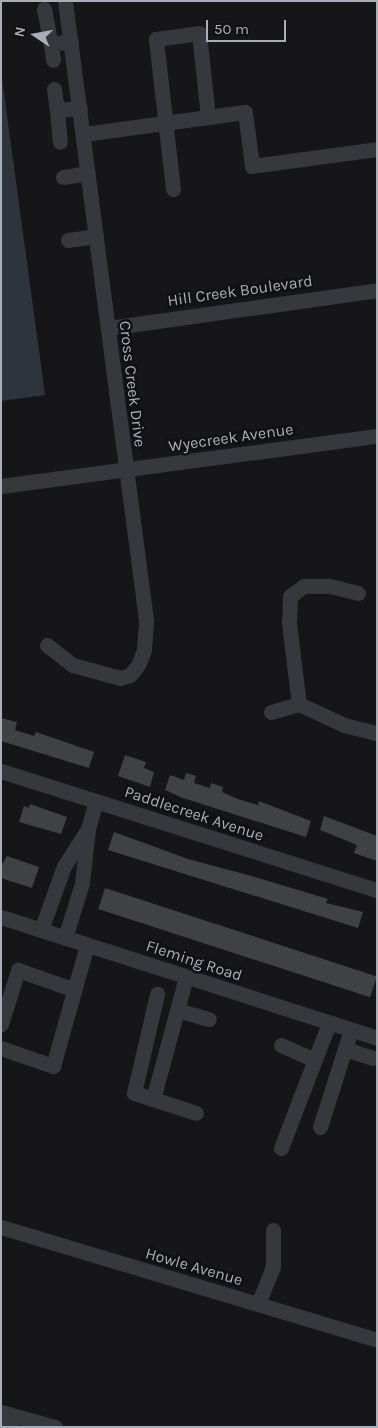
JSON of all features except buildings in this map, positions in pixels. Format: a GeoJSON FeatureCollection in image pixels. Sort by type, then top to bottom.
{"type":"FeatureCollection","features":[{"type":"Feature","properties":{"kind":"street","name":"Cross Creek Drive"},"geometry":{"type":"LineString","coordinates":[[47,644],[73,665],[120,678],[130,675],[138,665],[144,650],[146,620],[84,134],[65,1]]}},
{"type":"Feature","properties":{"kind":"street"},"geometry":{"type":"LineString","coordinates":[[44,9],[53,60]]}},
{"type":"Feature","properties":{"kind":"street"},"geometry":{"type":"LineString","coordinates":[[173,189],[164,123],[156,39],[199,33],[208,117]]}},
{"type":"Feature","properties":{"kind":"street"},"geometry":{"type":"LineString","coordinates":[[51,44],[71,41]]}},
{"type":"Feature","properties":{"kind":"street"},"geometry":{"type":"LineString","coordinates":[[54,89],[60,142]]}},
{"type":"Feature","properties":{"kind":"street"},"geometry":{"type":"LineString","coordinates":[[57,110],[80,108]]}},
{"type":"Feature","properties":{"kind":"street"},"geometry":{"type":"LineString","coordinates":[[84,134],[245,112],[252,166],[377,149]]}},
{"type":"Feature","properties":{"kind":"street"},"geometry":{"type":"LineString","coordinates":[[63,177],[88,173]]}},
{"type":"Feature","properties":{"kind":"street"},"geometry":{"type":"LineString","coordinates":[[68,240],[96,236]]}},
{"type":"Feature","properties":{"kind":"street","name":"Hill Creek Boulevard"},"geometry":{"type":"LineString","coordinates":[[108,328],[377,290]]}},
{"type":"Feature","properties":{"kind":"street","name":"Wyecreek Avenue"},"geometry":{"type":"LineString","coordinates":[[1,486],[377,436]]}},
{"type":"Feature","properties":{"kind":"street"},"geometry":{"type":"LineString","coordinates":[[299,704],[289,623],[290,596],[304,586],[330,586],[358,592]]}},
{"type":"Feature","properties":{"kind":"street"},"geometry":{"type":"LineString","coordinates":[[271,712],[299,704],[344,725],[377,733]]}},
{"type":"Feature","properties":{"kind":"street","name":"Paddlecreek Avenue"},"geometry":{"type":"LineString","coordinates":[[1,771],[377,890]]}},
{"type":"Feature","properties":{"kind":"street"},"geometry":{"type":"LineString","coordinates":[[65,938],[86,866],[88,829],[96,801]]}},
{"type":"Feature","properties":{"kind":"street"},"geometry":{"type":"LineString","coordinates":[[41,930],[64,866],[88,829]]}},
{"type":"Feature","properties":{"kind":"street","name":"Fleming Road"},"geometry":{"type":"LineString","coordinates":[[1,917],[377,1038]]}},
{"type":"Feature","properties":{"kind":"street"},"geometry":{"type":"LineString","coordinates":[[1,1048],[53,1066],[87,945]]}},
{"type":"Feature","properties":{"kind":"street"},"geometry":{"type":"LineString","coordinates":[[1,1024],[18,970],[75,990]]}},
{"type":"Feature","properties":{"kind":"street"},"geometry":{"type":"LineString","coordinates":[[153,1099],[186,977]]}},
{"type":"Feature","properties":{"kind":"street"},"geometry":{"type":"LineString","coordinates":[[157,994],[134,1093],[196,1113]]}},
{"type":"Feature","properties":{"kind":"street"},"geometry":{"type":"LineString","coordinates":[[177,1010],[209,1019]]}},
{"type":"Feature","properties":{"kind":"street"},"geometry":{"type":"LineString","coordinates":[[281,1148],[329,1023]]}},
{"type":"Feature","properties":{"kind":"street"},"geometry":{"type":"LineString","coordinates":[[320,1127],[351,1030]]}},
{"type":"Feature","properties":{"kind":"street"},"geometry":{"type":"LineString","coordinates":[[280,1045],[315,1060]]}},
{"type":"Feature","properties":{"kind":"street"},"geometry":{"type":"LineString","coordinates":[[345,1049],[373,1058]]}},
{"type":"Feature","properties":{"kind":"street","name":"Howle Avenue"},"geometry":{"type":"LineString","coordinates":[[1,1226],[377,1340]]}},
{"type":"Feature","properties":{"kind":"street"},"geometry":{"type":"LineString","coordinates":[[258,1304],[273,1267],[273,1230]]}},
{"type":"Feature","properties":{"kind":"street"},"geometry":{"type":"LineString","coordinates":[[1,1412],[55,1427]]}},
{"type":"Feature","properties":{"kind":"street"},"geometry":{"type":"LineString","coordinates":[[1,1424],[12,1427]]}},
{"type":"Feature","properties":{"kind":"shaded area"},"geometry":{"type":"Polygon","coordinates":[[[1,71],[45,395],[1,401],[1,71]]]}}]}
